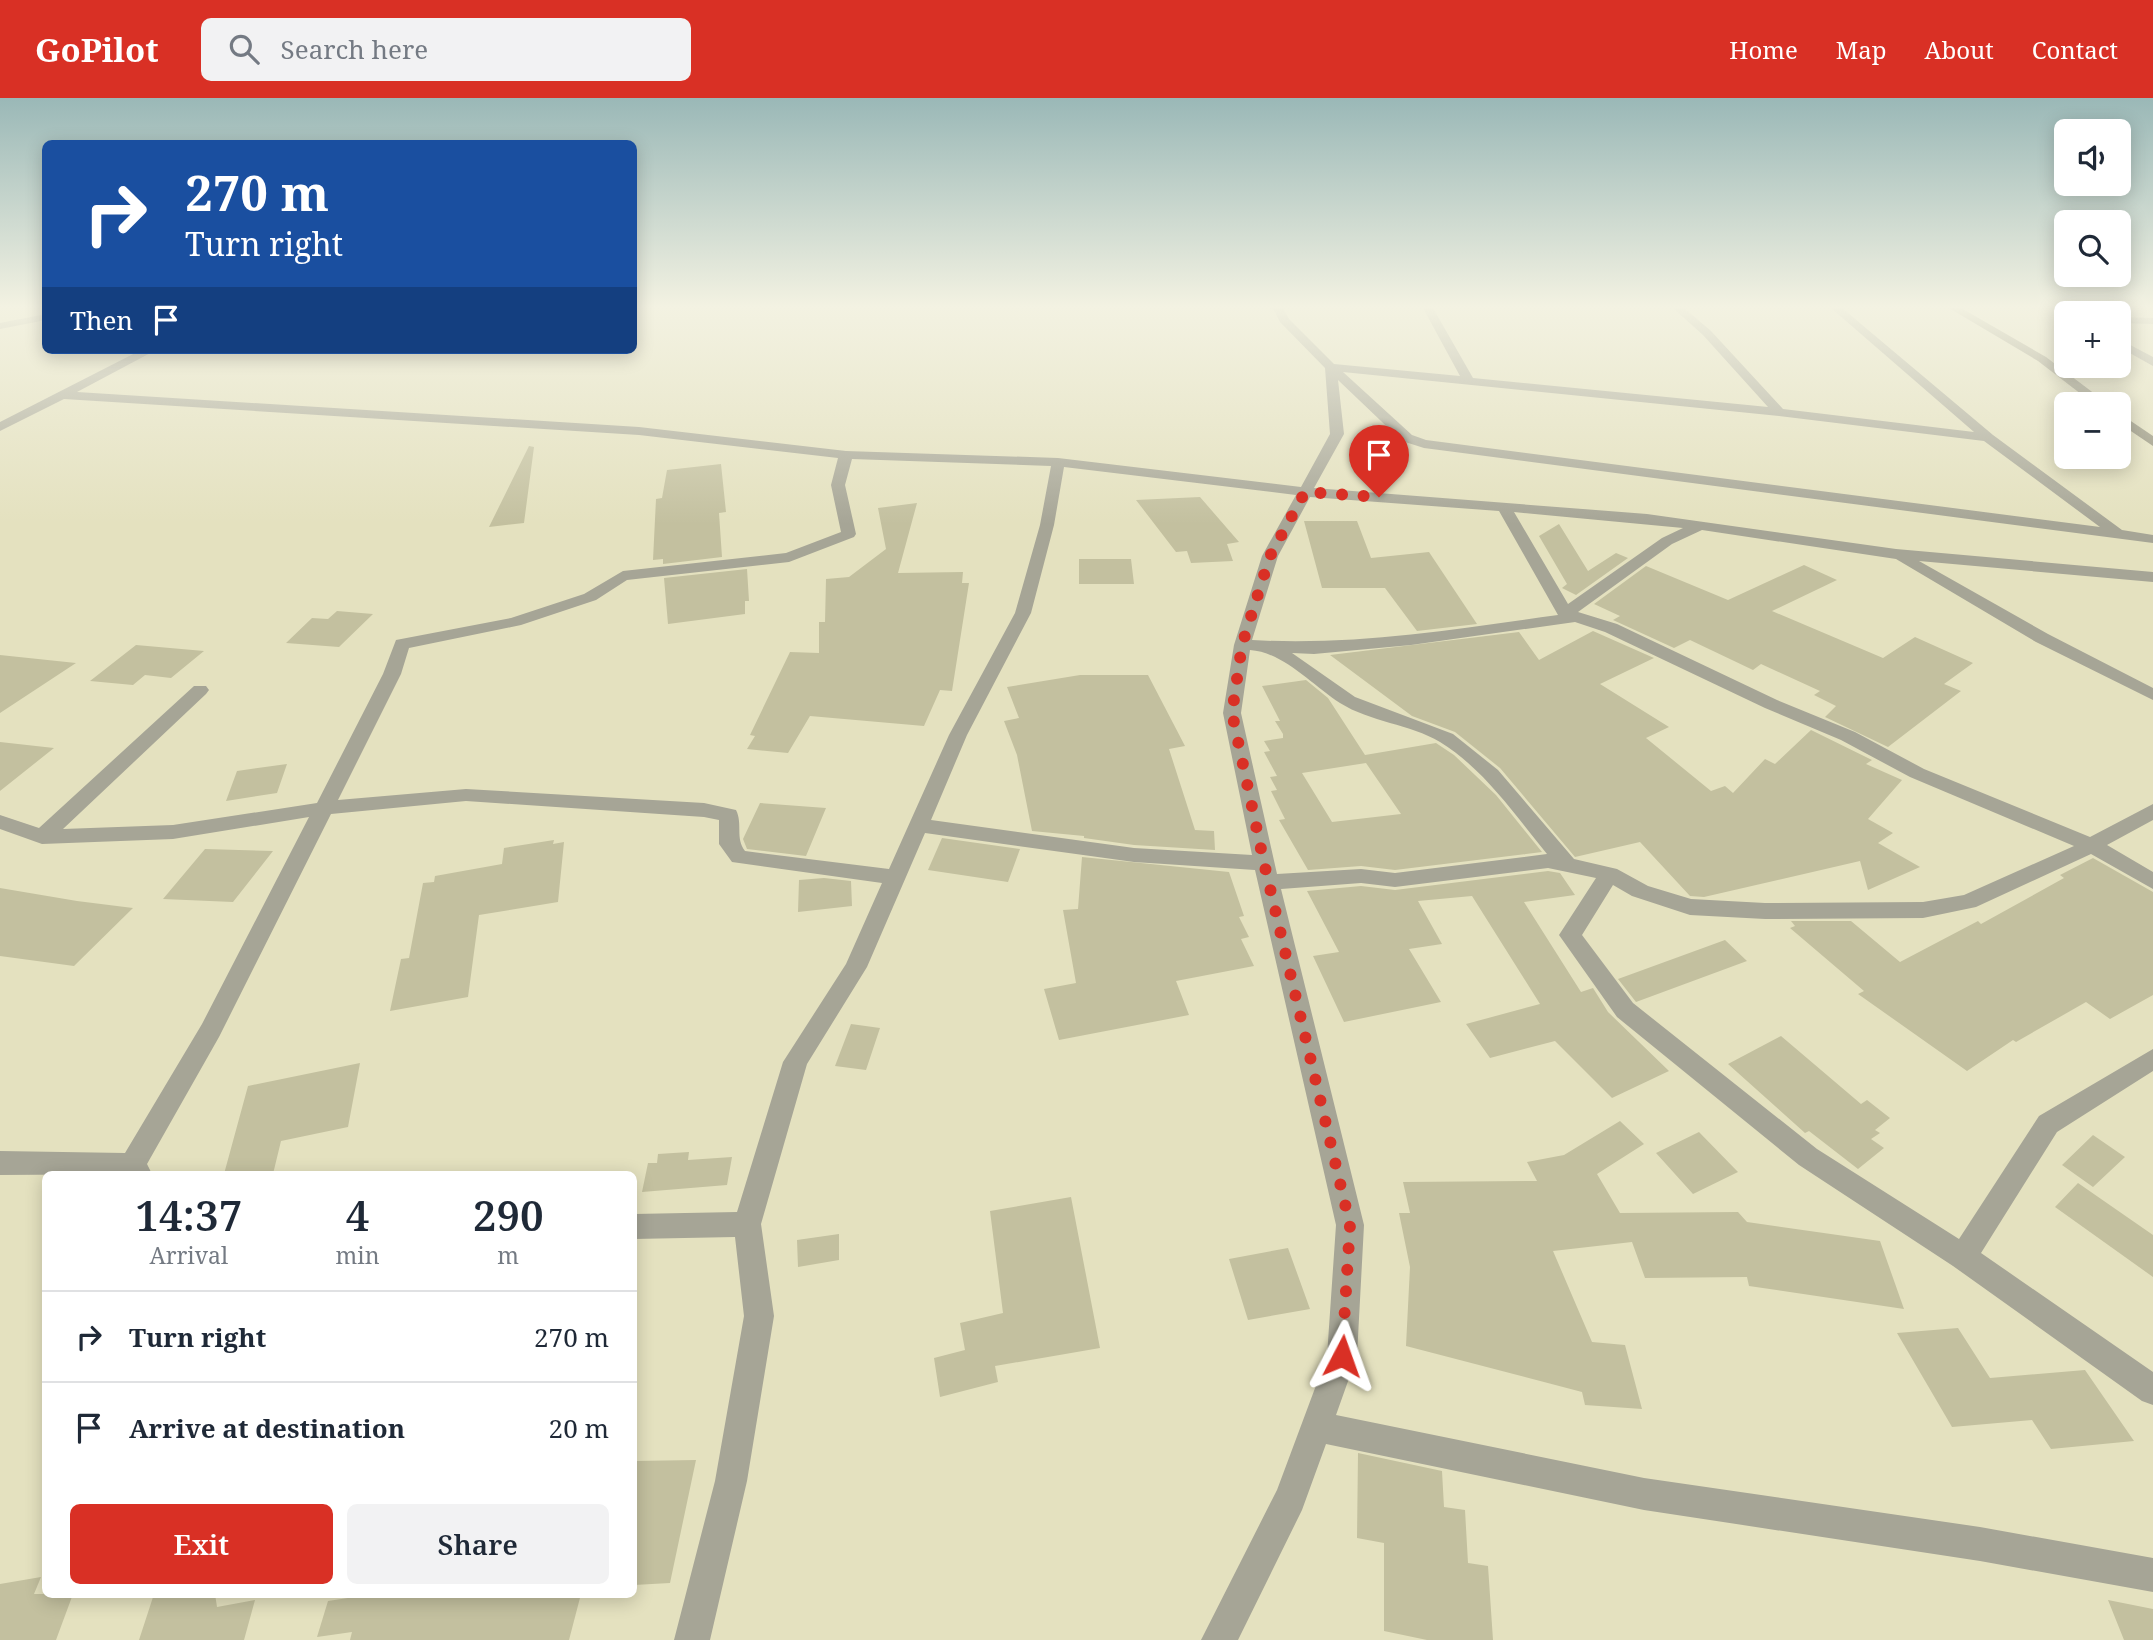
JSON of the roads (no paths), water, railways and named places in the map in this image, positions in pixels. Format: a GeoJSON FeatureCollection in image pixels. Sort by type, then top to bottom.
{"type":"FeatureCollection","features":[{"type":"Feature","properties":{"kind":"main road"},"geometry":{"type":"LineString","coordinates":[[2070,380],[2086,392]]}},
{"type":"Feature","properties":{"kind":"main road"},"geometry":{"type":"LineString","coordinates":[[2085,380],[2101,392]]}},
{"type":"Feature","properties":{"kind":"main road"},"geometry":{"type":"LineString","coordinates":[[2131,414],[2153,430]]}},
{"type":"Feature","properties":{"kind":"main road"},"geometry":{"type":"LineString","coordinates":[[2131,426],[2153,442]]}},
{"type":"Feature","properties":{"kind":"street"},"geometry":{"type":"LineString","coordinates":[[0,427],[89,380]]}},
{"type":"Feature","properties":{"kind":"street"},"geometry":{"type":"LineString","coordinates":[[1219,1640],[1290,1498],[1342,1356],[1350,1225],[1266,872],[1232,713],[1242,645],[1270,556],[1337,434],[1332,380]]}},
{"type":"Feature","properties":{"kind":"street"},"geometry":{"type":"LineString","coordinates":[[1345,380],[1407,438],[1424,444],[2153,539]]}},
{"type":"Feature","properties":{"kind":"street"},"geometry":{"type":"LineString","coordinates":[[1459,380],[1779,412],[1988,438]]}},
{"type":"Feature","properties":{"kind":"street"},"geometry":{"type":"LineString","coordinates":[[1750,380],[1779,412]]}},
{"type":"Feature","properties":{"kind":"street"},"geometry":{"type":"LineString","coordinates":[[1920,380],[1988,438],[2118,534]]}},
{"type":"Feature","properties":{"kind":"street"},"geometry":{"type":"LineString","coordinates":[[59,395],[639,431],[846,456],[1058,462],[1305,492],[1503,506],[1701,525],[1896,554],[2153,577]]}},
{"type":"Feature","properties":{"kind":"street"},"geometry":{"type":"LineString","coordinates":[[0,1163],[135,1169],[211,1030],[326,807],[392,674],[402,643],[515,622],[590,597],[623,576],[789,557],[849,534],[838,485],[846,456]]}},
{"type":"Feature","properties":{"kind":"street"},"geometry":{"type":"LineString","coordinates":[[692,1640],[731,1481],[759,1316],[747,1224],[795,1062],[856,967],[958,735],[1023,613],[1047,525],[1058,462]]}},
{"type":"Feature","properties":{"kind":"street"},"geometry":{"type":"LineString","coordinates":[[1503,506],[1568,616]]}},
{"type":"Feature","properties":{"kind":"street"},"geometry":{"type":"LineString","coordinates":[[1568,616],[1667,541],[1701,525]]}},
{"type":"Feature","properties":{"kind":"street"},"geometry":{"type":"LineString","coordinates":[[1896,554],[2042,638],[2153,695]]}},
{"type":"Feature","properties":{"kind":"street"},"geometry":{"type":"LineString","coordinates":[[1242,645],[1314,649],[1411,640],[1568,616],[1578,617],[1611,628],[1771,704],[1848,736],[1917,773],[2091,845],[2153,882]]}},
{"type":"Feature","properties":{"kind":"street"},"geometry":{"type":"LineString","coordinates":[[1242,645],[1282,653],[1349,701],[1446,738],[1491,774],[1566,863]]}},
{"type":"Feature","properties":{"kind":"street"},"geometry":{"type":"LineString","coordinates":[[42,837],[200,690]]}},
{"type":"Feature","properties":{"kind":"street"},"geometry":{"type":"LineString","coordinates":[[0,822],[42,837],[173,832],[326,807],[466,795],[704,810],[729,815],[730,844],[739,857],[895,877]]}},
{"type":"Feature","properties":{"kind":"street"},"geometry":{"type":"LineString","coordinates":[[917,825],[1266,872],[1395,880],[1548,861],[1611,874],[1640,891],[1690,907],[1765,911],[1923,910],[1968,902],[2091,845],[2153,811]]}},
{"type":"Feature","properties":{"kind":"street"},"geometry":{"type":"LineString","coordinates":[[1611,874],[1570,935],[1625,1010],[1808,1157],[1964,1257],[2153,1390]]}},
{"type":"Feature","properties":{"kind":"street"},"geometry":{"type":"LineString","coordinates":[[1964,1257],[2048,1124],[2153,1059]]}},
{"type":"Feature","properties":{"kind":"street"},"geometry":{"type":"LineString","coordinates":[[637,1226],[747,1224]]}},
{"type":"Feature","properties":{"kind":"street"},"geometry":{"type":"LineString","coordinates":[[1316,1426],[1644,1494],[1980,1545],[2153,1575]]}}]}
